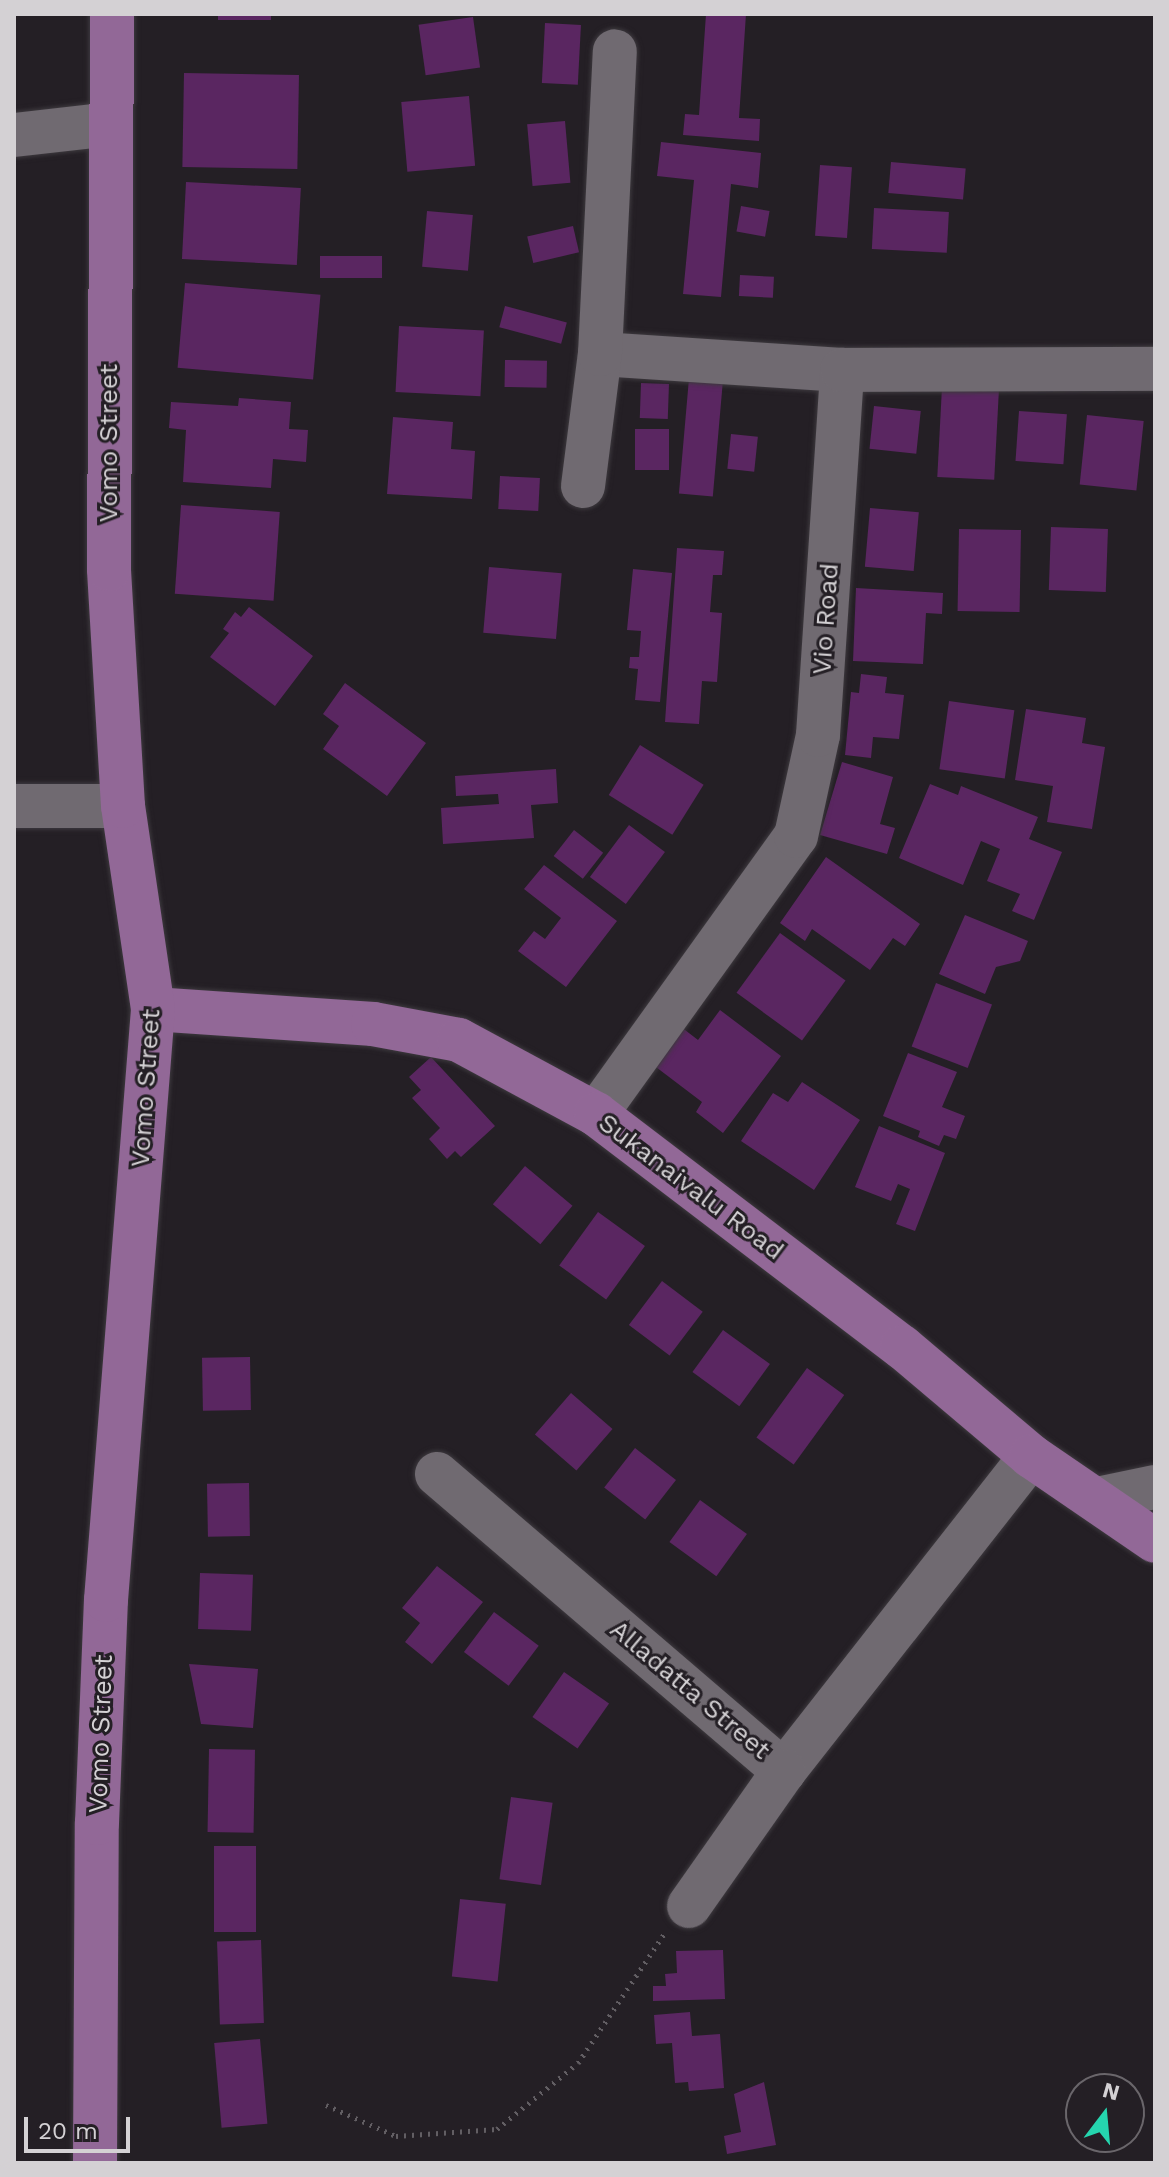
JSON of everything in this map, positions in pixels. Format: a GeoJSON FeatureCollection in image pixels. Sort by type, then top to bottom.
{"type":"FeatureCollection","features":[{"type":"Feature","properties":{"kind":"main road","name":"Vomo Street"},"geometry":{"type":"LineString","coordinates":[[95,2163],[97,1823],[105,1616],[153,1009],[123,806],[109,569],[112,14]]}},
{"type":"Feature","properties":{"kind":"main road","name":"Sukanaivalu Road"},"geometry":{"type":"LineString","coordinates":[[153,1009],[373,1024],[459,1040],[596,1114],[902,1347],[1031,1456],[1155,1541]]}},
{"type":"Feature","properties":{"kind":"street"},"geometry":{"type":"LineString","coordinates":[[583,486],[600,354],[615,51]]}},
{"type":"Feature","properties":{"kind":"street"},"geometry":{"type":"LineString","coordinates":[[14,135],[110,124]]}},
{"type":"Feature","properties":{"kind":"street"},"geometry":{"type":"LineString","coordinates":[[600,354],[842,370],[1155,369]]}},
{"type":"Feature","properties":{"kind":"street","name":"Vio Road"},"geometry":{"type":"LineString","coordinates":[[596,1114],[796,836],[818,735],[842,370]]}},
{"type":"Feature","properties":{"kind":"street"},"geometry":{"type":"LineString","coordinates":[[14,806],[123,806]]}},
{"type":"Feature","properties":{"kind":"street","name":"Alladatta Street"},"geometry":{"type":"LineString","coordinates":[[437,1474],[784,1771],[1031,1456]]}},
{"type":"Feature","properties":{"kind":"street"},"geometry":{"type":"LineString","coordinates":[[1097,1499],[1155,1487]]}},
{"type":"Feature","properties":{"kind":"street"},"geometry":{"type":"LineString","coordinates":[[689,1906],[784,1771]]}},
{"type":"Feature","properties":{"kind":"path"},"geometry":{"type":"LineString","coordinates":[[326,2105],[396,2136],[497,2129],[578,2063],[651,1949],[689,1906]]}},
{"type":"Feature","properties":{"kind":"building"},"geometry":{"type":"Polygon","coordinates":[[[218,14],[271,14],[271,20],[218,20],[218,14]]]}},
{"type":"Feature","properties":{"kind":"building"},"geometry":{"type":"Polygon","coordinates":[[[706,14],[746,14],[739,118],[760,119],[759,141],[683,135],[685,114],[699,115],[706,14]]]}},
{"type":"Feature","properties":{"kind":"building"},"geometry":{"type":"Polygon","coordinates":[[[473,17],[480,68],[426,75],[419,25],[473,17]]]}},
{"type":"Feature","properties":{"kind":"building"},"geometry":{"type":"Polygon","coordinates":[[[545,23],[581,25],[578,85],[542,83],[545,23]]]}},
{"type":"Feature","properties":{"kind":"building"},"geometry":{"type":"Polygon","coordinates":[[[184,73],[299,75],[297,169],[182,167],[184,73]]]}},
{"type":"Feature","properties":{"kind":"building"},"geometry":{"type":"Polygon","coordinates":[[[469,96],[475,166],[407,172],[401,102],[469,96]]]}},
{"type":"Feature","properties":{"kind":"building"},"geometry":{"type":"Polygon","coordinates":[[[565,121],[570,183],[533,186],[527,124],[565,121]]]}},
{"type":"Feature","properties":{"kind":"building"},"geometry":{"type":"Polygon","coordinates":[[[661,142],[761,153],[758,188],[731,184],[721,297],[683,294],[694,180],[657,176],[661,142]]]}},
{"type":"Feature","properties":{"kind":"building"},"geometry":{"type":"Polygon","coordinates":[[[891,162],[966,169],[963,199],[888,193],[891,162]]]}},
{"type":"Feature","properties":{"kind":"building"},"geometry":{"type":"Polygon","coordinates":[[[820,165],[852,167],[847,238],[815,236],[820,165]]]}},
{"type":"Feature","properties":{"kind":"building"},"geometry":{"type":"Polygon","coordinates":[[[186,182],[301,188],[297,265],[182,259],[186,182]]]}},
{"type":"Feature","properties":{"kind":"building"},"geometry":{"type":"Polygon","coordinates":[[[741,206],[770,211],[765,237],[736,232],[741,206]]]}},
{"type":"Feature","properties":{"kind":"building"},"geometry":{"type":"Polygon","coordinates":[[[874,208],[949,212],[947,253],[872,249],[874,208]]]}},
{"type":"Feature","properties":{"kind":"building"},"geometry":{"type":"Polygon","coordinates":[[[427,211],[473,215],[468,271],[422,267],[427,211]]]}},
{"type":"Feature","properties":{"kind":"building"},"geometry":{"type":"Polygon","coordinates":[[[573,226],[579,252],[533,263],[527,237],[573,226]]]}},
{"type":"Feature","properties":{"kind":"building"},"geometry":{"type":"Polygon","coordinates":[[[320,256],[382,256],[382,278],[320,278],[320,256]]]}},
{"type":"Feature","properties":{"kind":"building"},"geometry":{"type":"Polygon","coordinates":[[[740,275],[774,277],[773,298],[739,296],[740,275]]]}},
{"type":"Feature","properties":{"kind":"building"},"geometry":{"type":"Polygon","coordinates":[[[185,283],[320,295],[313,380],[178,368],[185,283]]]}},
{"type":"Feature","properties":{"kind":"building"},"geometry":{"type":"Polygon","coordinates":[[[505,306],[567,323],[561,344],[499,327],[505,306]]]}},
{"type":"Feature","properties":{"kind":"building"},"geometry":{"type":"Polygon","coordinates":[[[399,326],[484,330],[480,396],[396,392],[399,326]]]}},
{"type":"Feature","properties":{"kind":"building"},"geometry":{"type":"Polygon","coordinates":[[[505,360],[547,361],[547,388],[505,387],[505,360]]]}},
{"type":"Feature","properties":{"kind":"building"},"geometry":{"type":"Polygon","coordinates":[[[690,367],[724,370],[713,496],[679,494],[690,367]]]}},
{"type":"Feature","properties":{"kind":"building"},"geometry":{"type":"Polygon","coordinates":[[[641,383],[669,384],[668,419],[640,418],[641,383]]]}},
{"type":"Feature","properties":{"kind":"building"},"geometry":{"type":"Polygon","coordinates":[[[942,387],[999,390],[994,480],[937,477],[942,387]]]}},
{"type":"Feature","properties":{"kind":"building"},"geometry":{"type":"Polygon","coordinates":[[[239,398],[291,402],[289,429],[308,430],[306,462],[273,459],[271,488],[183,482],[186,430],[169,428],[171,402],[238,406],[239,398]]]}},
{"type":"Feature","properties":{"kind":"building"},"geometry":{"type":"Polygon","coordinates":[[[874,406],[921,411],[916,454],[870,449],[874,406]]]}},
{"type":"Feature","properties":{"kind":"building"},"geometry":{"type":"Polygon","coordinates":[[[1019,411],[1067,414],[1063,464],[1016,461],[1019,411]]]}},
{"type":"Feature","properties":{"kind":"building"},"geometry":{"type":"Polygon","coordinates":[[[1087,415],[1144,421],[1136,491],[1080,485],[1087,415]]]}},
{"type":"Feature","properties":{"kind":"building"},"geometry":{"type":"Polygon","coordinates":[[[393,417],[453,422],[451,449],[475,451],[472,499],[387,494],[393,417]]]}},
{"type":"Feature","properties":{"kind":"building"},"geometry":{"type":"Polygon","coordinates":[[[635,429],[669,429],[669,470],[635,470],[635,429]]]}},
{"type":"Feature","properties":{"kind":"building"},"geometry":{"type":"Polygon","coordinates":[[[731,434],[758,437],[754,472],[727,469],[731,434]]]}},
{"type":"Feature","properties":{"kind":"building"},"geometry":{"type":"Polygon","coordinates":[[[500,476],[540,478],[538,511],[498,509],[500,476]]]}},
{"type":"Feature","properties":{"kind":"building"},"geometry":{"type":"Polygon","coordinates":[[[181,505],[280,512],[274,601],[175,594],[181,505]]]}},
{"type":"Feature","properties":{"kind":"building"},"geometry":{"type":"Polygon","coordinates":[[[870,508],[919,512],[914,571],[865,567],[870,508]]]}},
{"type":"Feature","properties":{"kind":"building"},"geometry":{"type":"Polygon","coordinates":[[[1051,527],[1108,529],[1106,592],[1049,590],[1051,527]]]}},
{"type":"Feature","properties":{"kind":"building"},"geometry":{"type":"Polygon","coordinates":[[[959,529],[1021,530],[1020,612],[958,611],[959,529]]]}},
{"type":"Feature","properties":{"kind":"building"},"geometry":{"type":"Polygon","coordinates":[[[677,548],[724,551],[722,575],[713,575],[710,612],[722,613],[717,682],[702,681],[699,724],[665,722],[677,548]]]}},
{"type":"Feature","properties":{"kind":"building"},"geometry":{"type":"Polygon","coordinates":[[[489,567],[562,573],[556,639],[483,633],[489,567]]]}},
{"type":"Feature","properties":{"kind":"building"},"geometry":{"type":"Polygon","coordinates":[[[633,569],[672,573],[660,702],[635,700],[638,669],[629,668],[630,657],[639,657],[641,631],[627,630],[633,569]]]}},
{"type":"Feature","properties":{"kind":"building"},"geometry":{"type":"Polygon","coordinates":[[[856,588],[943,593],[942,614],[926,613],[923,664],[853,661],[856,588]]]}},
{"type":"Feature","properties":{"kind":"building"},"geometry":{"type":"Polygon","coordinates":[[[249,607],[313,656],[275,706],[210,657],[229,633],[223,629],[235,612],[241,617],[249,607]]]}},
{"type":"Feature","properties":{"kind":"building"},"geometry":{"type":"Polygon","coordinates":[[[861,674],[887,677],[885,693],[904,695],[899,739],[873,737],[871,758],[845,755],[851,692],[859,693],[861,674]]]}},
{"type":"Feature","properties":{"kind":"building"},"geometry":{"type":"Polygon","coordinates":[[[345,683],[426,743],[387,796],[323,749],[339,726],[323,714],[345,683]]]}},
{"type":"Feature","properties":{"kind":"building"},"geometry":{"type":"Polygon","coordinates":[[[949,701],[1014,710],[1005,779],[939,769],[949,701]]]}},
{"type":"Feature","properties":{"kind":"building"},"geometry":{"type":"Polygon","coordinates":[[[1026,709],[1086,718],[1082,743],[1105,747],[1092,829],[1047,822],[1053,786],[1015,780],[1026,709]]]}},
{"type":"Feature","properties":{"kind":"building"},"geometry":{"type":"Polygon","coordinates":[[[640,745],[704,785],[672,835],[609,795],[640,745]]]}},
{"type":"Feature","properties":{"kind":"building"},"geometry":{"type":"Polygon","coordinates":[[[842,762],[893,777],[880,824],[895,828],[887,854],[820,835],[842,762]]]}},
{"type":"Feature","properties":{"kind":"building"},"geometry":{"type":"Polygon","coordinates":[[[556,769],[558,803],[531,805],[534,838],[443,844],[441,808],[499,804],[498,794],[456,796],[455,776],[556,769]]]}},
{"type":"Feature","properties":{"kind":"building"},"geometry":{"type":"Polygon","coordinates":[[[930,784],[958,795],[961,786],[1038,817],[1029,839],[1062,852],[1034,920],[1012,911],[1020,894],[987,881],[1000,849],[981,841],[963,885],[899,858],[930,784]]]}},
{"type":"Feature","properties":{"kind":"building"},"geometry":{"type":"Polygon","coordinates":[[[629,825],[665,852],[626,904],[590,877],[629,825]]]}},
{"type":"Feature","properties":{"kind":"building"},"geometry":{"type":"Polygon","coordinates":[[[574,830],[603,853],[583,879],[554,856],[574,830]]]}},
{"type":"Feature","properties":{"kind":"building"},"geometry":{"type":"Polygon","coordinates":[[[826,857],[920,924],[905,946],[893,938],[870,970],[812,929],[805,941],[780,923],[826,857]]]}},
{"type":"Feature","properties":{"kind":"building"},"geometry":{"type":"Polygon","coordinates":[[[544,865],[617,921],[566,987],[518,951],[534,931],[545,939],[561,918],[524,889],[544,865]]]}},
{"type":"Feature","properties":{"kind":"building"},"geometry":{"type":"Polygon","coordinates":[[[965,915],[1028,941],[1020,961],[996,967],[985,994],[939,974],[965,915]]]}},
{"type":"Feature","properties":{"kind":"building"},"geometry":{"type":"Polygon","coordinates":[[[780,933],[846,981],[802,1040],[737,993],[780,933]]]}},
{"type":"Feature","properties":{"kind":"building"},"geometry":{"type":"Polygon","coordinates":[[[936,983],[992,1005],[968,1068],[912,1046],[936,983]]]}},
{"type":"Feature","properties":{"kind":"building"},"geometry":{"type":"Polygon","coordinates":[[[720,1010],[781,1056],[723,1133],[696,1112],[702,1102],[648,1061],[676,1023],[698,1040],[720,1010]]]}},
{"type":"Feature","properties":{"kind":"building"},"geometry":{"type":"Polygon","coordinates":[[[908,1053],[957,1072],[942,1107],[965,1116],[956,1139],[944,1135],[939,1146],[918,1137],[920,1131],[883,1116],[908,1053]]]}},
{"type":"Feature","properties":{"kind":"building"},"geometry":{"type":"Polygon","coordinates":[[[431,1057],[495,1126],[461,1157],[455,1151],[447,1159],[429,1139],[440,1128],[412,1098],[421,1090],[409,1077],[431,1057]]]}},
{"type":"Feature","properties":{"kind":"building"},"geometry":{"type":"Polygon","coordinates":[[[802,1082],[860,1120],[814,1190],[741,1141],[773,1093],[788,1102],[802,1082]]]}},
{"type":"Feature","properties":{"kind":"building"},"geometry":{"type":"Polygon","coordinates":[[[879,1126],[945,1153],[915,1231],[896,1224],[910,1189],[898,1184],[891,1201],[855,1187],[879,1126]]]}},
{"type":"Feature","properties":{"kind":"building"},"geometry":{"type":"Polygon","coordinates":[[[525,1166],[572,1206],[540,1244],[493,1204],[525,1166]]]}},
{"type":"Feature","properties":{"kind":"building"},"geometry":{"type":"Polygon","coordinates":[[[598,1212],[645,1246],[606,1299],[559,1265],[598,1212]]]}},
{"type":"Feature","properties":{"kind":"building"},"geometry":{"type":"Polygon","coordinates":[[[662,1281],[703,1312],[670,1356],[629,1325],[662,1281]]]}},
{"type":"Feature","properties":{"kind":"building"},"geometry":{"type":"Polygon","coordinates":[[[723,1330],[770,1364],[739,1406],[692,1372],[723,1330]]]}},
{"type":"Feature","properties":{"kind":"building"},"geometry":{"type":"Polygon","coordinates":[[[250,1357],[251,1410],[203,1411],[202,1358],[250,1357]]]}},
{"type":"Feature","properties":{"kind":"building"},"geometry":{"type":"Polygon","coordinates":[[[807,1368],[844,1395],[794,1465],[756,1438],[807,1368]]]}},
{"type":"Feature","properties":{"kind":"building"},"geometry":{"type":"Polygon","coordinates":[[[571,1393],[613,1429],[576,1471],[535,1435],[571,1393]]]}},
{"type":"Feature","properties":{"kind":"building"},"geometry":{"type":"Polygon","coordinates":[[[635,1448],[676,1480],[645,1519],[604,1487],[635,1448]]]}},
{"type":"Feature","properties":{"kind":"building"},"geometry":{"type":"Polygon","coordinates":[[[249,1483],[250,1536],[208,1537],[207,1484],[249,1483]]]}},
{"type":"Feature","properties":{"kind":"building"},"geometry":{"type":"Polygon","coordinates":[[[700,1500],[747,1534],[716,1576],[669,1542],[700,1500]]]}},
{"type":"Feature","properties":{"kind":"building"},"geometry":{"type":"Polygon","coordinates":[[[437,1566],[483,1602],[432,1664],[405,1642],[420,1623],[402,1608],[437,1566]]]}},
{"type":"Feature","properties":{"kind":"building"},"geometry":{"type":"Polygon","coordinates":[[[200,1573],[253,1575],[251,1631],[198,1629],[200,1573]]]}},
{"type":"Feature","properties":{"kind":"building"},"geometry":{"type":"Polygon","coordinates":[[[494,1612],[539,1646],[509,1686],[464,1652],[494,1612]]]}},
{"type":"Feature","properties":{"kind":"building"},"geometry":{"type":"Polygon","coordinates":[[[189,1664],[258,1669],[253,1728],[201,1724],[189,1664]]]}},
{"type":"Feature","properties":{"kind":"building"},"geometry":{"type":"Polygon","coordinates":[[[564,1672],[609,1704],[578,1749],[532,1717],[564,1672]]]}},
{"type":"Feature","properties":{"kind":"building"},"geometry":{"type":"Polygon","coordinates":[[[209,1749],[255,1750],[254,1833],[208,1832],[209,1749]]]}},
{"type":"Feature","properties":{"kind":"building"},"geometry":{"type":"Polygon","coordinates":[[[511,1797],[553,1803],[541,1885],[499,1879],[511,1797]]]}},
{"type":"Feature","properties":{"kind":"building"},"geometry":{"type":"Polygon","coordinates":[[[214,1846],[256,1846],[256,1932],[214,1932],[214,1846]]]}},
{"type":"Feature","properties":{"kind":"building"},"geometry":{"type":"Polygon","coordinates":[[[460,1899],[506,1904],[498,1981],[452,1977],[460,1899]]]}},
{"type":"Feature","properties":{"kind":"building"},"geometry":{"type":"Polygon","coordinates":[[[261,1940],[264,2023],[220,2024],[217,1942],[261,1940]]]}},
{"type":"Feature","properties":{"kind":"building"},"geometry":{"type":"Polygon","coordinates":[[[723,1950],[725,1999],[653,2001],[653,1986],[666,1986],[665,1974],[677,1973],[676,1951],[723,1950]]]}},
{"type":"Feature","properties":{"kind":"building"},"geometry":{"type":"Polygon","coordinates":[[[690,2012],[692,2036],[720,2034],[724,2088],[689,2091],[688,2082],[675,2083],[672,2043],[656,2044],[654,2015],[690,2012]]]}},
{"type":"Feature","properties":{"kind":"building"},"geometry":{"type":"Polygon","coordinates":[[[260,2039],[267,2124],[222,2128],[214,2043],[260,2039]]]}},
{"type":"Feature","properties":{"kind":"building"},"geometry":{"type":"Polygon","coordinates":[[[764,2082],[776,2145],[727,2154],[724,2136],[741,2132],[734,2094],[764,2082]]]}}]}
